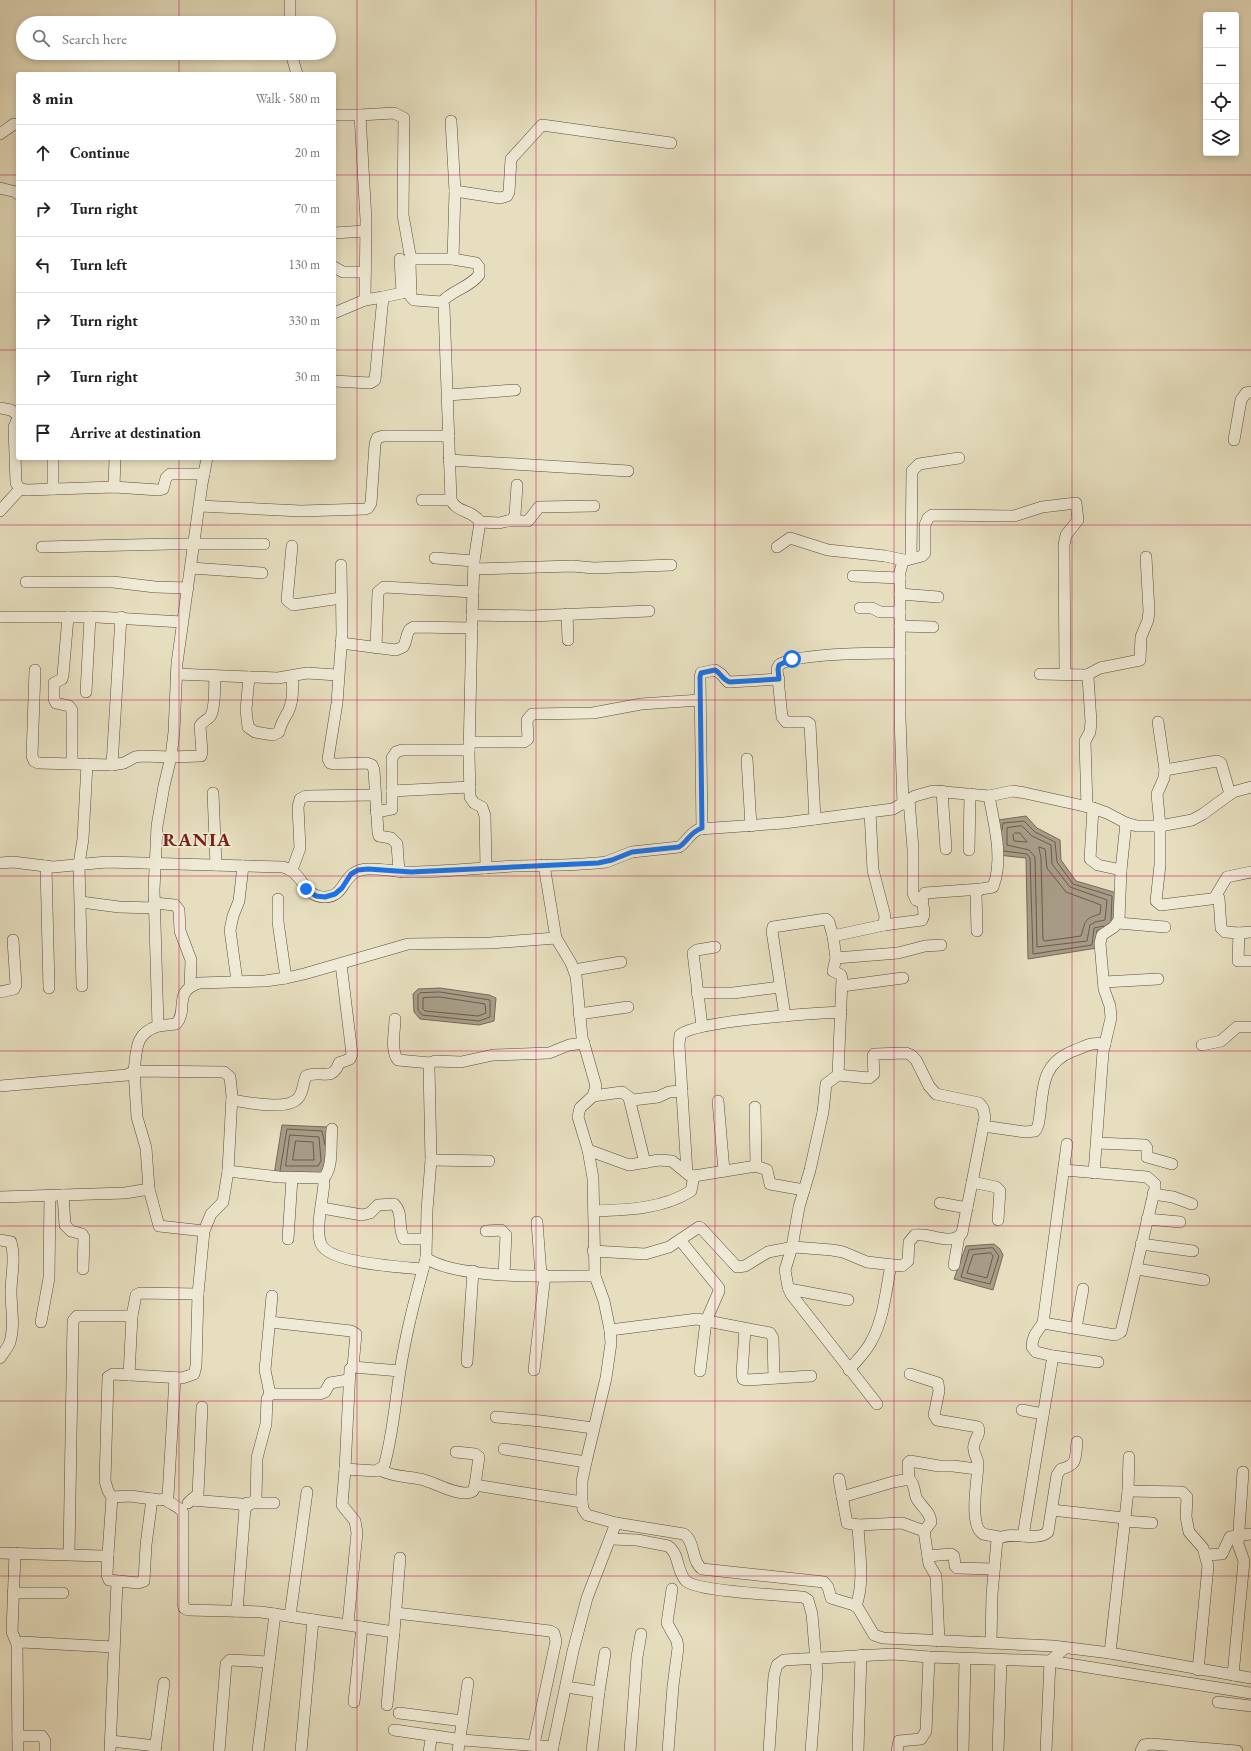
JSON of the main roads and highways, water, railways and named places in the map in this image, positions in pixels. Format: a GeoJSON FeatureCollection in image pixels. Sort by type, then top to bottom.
{"type":"FeatureCollection","features":[{"type":"Feature","properties":{"kind":"water"},"geometry":{"type":"Polygon","coordinates":[[[1026,816],[1037,828],[1060,840],[1061,860],[1076,881],[1117,893],[1114,930],[1097,930],[1097,948],[1028,959],[1026,858],[998,855],[998,820],[1026,816]]]}},
{"type":"Feature","properties":{"kind":"water"},"geometry":{"type":"Polygon","coordinates":[[[440,988],[489,995],[496,998],[494,1021],[479,1025],[420,1019],[414,1012],[413,994],[418,989],[440,988]]]}},
{"type":"Feature","properties":{"kind":"water"},"geometry":{"type":"Polygon","coordinates":[[[282,1125],[327,1127],[330,1163],[323,1176],[274,1175],[282,1125]]]}},
{"type":"Feature","properties":{"kind":"water"},"geometry":{"type":"Polygon","coordinates":[[[994,1244],[1000,1249],[1003,1255],[993,1290],[954,1279],[966,1246],[994,1244]]]}},
{"type":"Feature","properties":{"kind":"district","name":"RANIA"},"geometry":{"type":"Point","coordinates":[197,839]}}]}
